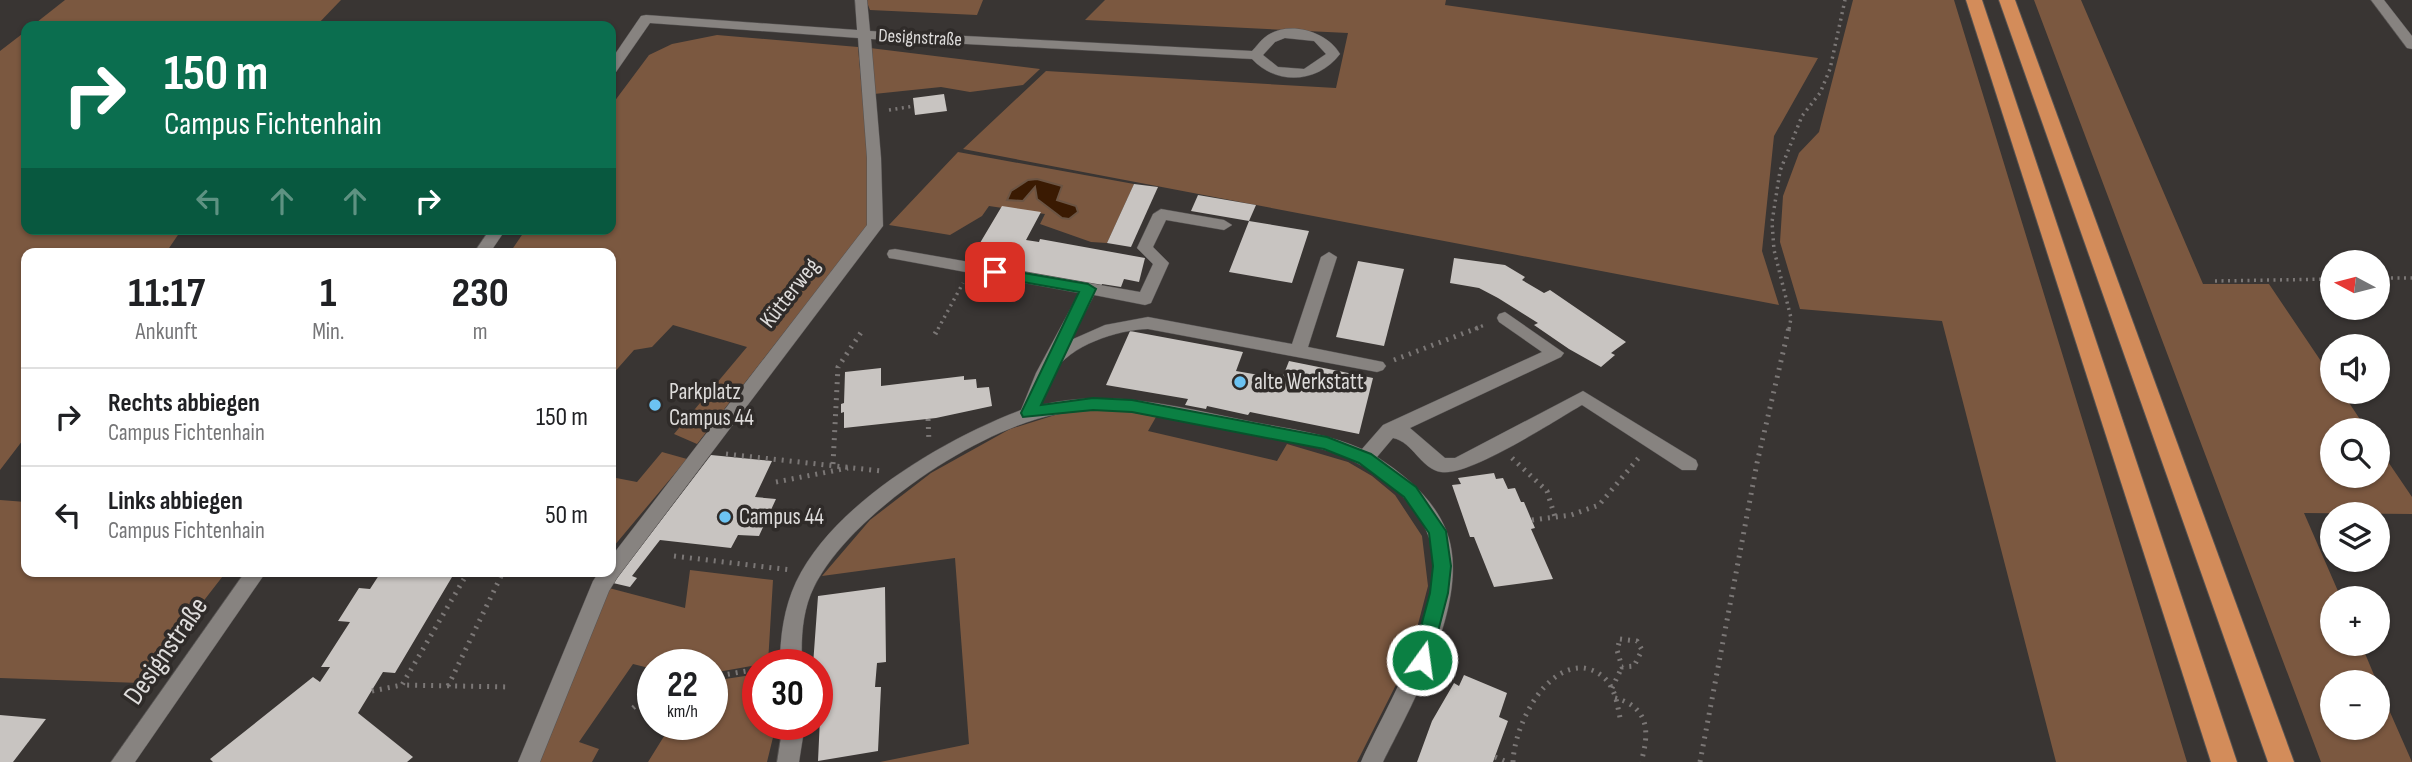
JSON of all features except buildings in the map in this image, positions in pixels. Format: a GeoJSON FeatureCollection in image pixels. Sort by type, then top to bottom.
{"type":"FeatureCollection","features":[{"type":"Feature","properties":{"kind":"highway"},"geometry":{"type":"LineString","coordinates":[[1974,0],[2224,762]]}},
{"type":"Feature","properties":{"kind":"highway"},"geometry":{"type":"LineString","coordinates":[[2007,0],[2281,762]]}},
{"type":"Feature","properties":{"kind":"street","name":"Kütterweg"},"geometry":{"type":"LineString","coordinates":[[616,565],[875,226],[871,112],[861,0]]}},
{"type":"Feature","properties":{"kind":"street"},"geometry":{"type":"LineString","coordinates":[[2377,0],[2412,45]]}},
{"type":"Feature","properties":{"kind":"street","name":"Designstraße"},"geometry":{"type":"LineString","coordinates":[[616,62],[646,19],[865,35],[1256,55]]}},
{"type":"Feature","properties":{"kind":"street"},"geometry":{"type":"LineString","coordinates":[[1283,34],[1318,37],[1329,45],[1333,54],[1326,64],[1314,72],[1282,74],[1264,66],[1256,55],[1270,39],[1283,34]]}},
{"type":"Feature","properties":{"kind":"street"},"geometry":{"type":"LineString","coordinates":[[895,254],[1145,299],[1161,263],[1145,248],[1161,214],[1224,225]]}},
{"type":"Feature","properties":{"kind":"street"},"geometry":{"type":"LineString","coordinates":[[1298,352],[1329,257]]}},
{"type":"Feature","properties":{"kind":"street"},"geometry":{"type":"LineString","coordinates":[[1029,413],[1088,289]]}},
{"type":"Feature","properties":{"kind":"street"},"geometry":{"type":"LineString","coordinates":[[1365,459],[1390,430],[1555,353],[1505,318]]}},
{"type":"Feature","properties":{"kind":"street"},"geometry":{"type":"LineString","coordinates":[[1051,363],[1097,334],[1130,322],[1148,323],[1377,366]]}},
{"type":"Feature","properties":{"kind":"street"},"geometry":{"type":"LineString","coordinates":[[1390,430],[1408,434],[1441,465],[1458,465],[1583,397],[1689,465]]}},
{"type":"Feature","properties":{"kind":"street"},"geometry":{"type":"LineString","coordinates":[[792,649],[795,614],[813,573],[826,553],[858,520],[912,476],[986,430],[1029,413],[1093,404],[1132,406],[1327,443],[1365,459],[1410,492],[1437,531],[1442,566],[1439,593],[1422,660],[1373,762]]}},
{"type":"Feature","properties":{"kind":"street","name":"Designstraße"},"geometry":{"type":"LineString","coordinates":[[122,762],[252,577]]}},
{"type":"Feature","properties":{"kind":"street","name":"Kütterweg"},"geometry":{"type":"LineString","coordinates":[[529,762],[600,587],[607,577]]}},
{"type":"Feature","properties":{"kind":"street"},"geometry":{"type":"LineString","coordinates":[[788,762],[791,740]]}},
{"type":"Feature","properties":{"kind":"path"},"geometry":{"type":"LineString","coordinates":[[1700,762],[1757,463],[1791,318],[1774,250],[1772,222],[1780,171],[1802,116],[1820,93],[1830,69],[1845,0]]}},
{"type":"Feature","properties":{"kind":"path"},"geometry":{"type":"LineString","coordinates":[[871,112],[914,106]]}},
{"type":"Feature","properties":{"kind":"path"},"geometry":{"type":"LineString","coordinates":[[935,334],[972,268]]}},
{"type":"Feature","properties":{"kind":"path"},"geometry":{"type":"LineString","coordinates":[[2390,278],[2412,278]]}},
{"type":"Feature","properties":{"kind":"path"},"geometry":{"type":"LineString","coordinates":[[2215,281],[2320,279]]}},
{"type":"Feature","properties":{"kind":"path"},"geometry":{"type":"LineString","coordinates":[[1377,366],[1505,318]]}},
{"type":"Feature","properties":{"kind":"path"},"geometry":{"type":"LineString","coordinates":[[832,464],[838,368],[862,331]]}},
{"type":"Feature","properties":{"kind":"path"},"geometry":{"type":"LineString","coordinates":[[1532,520],[1594,508],[1606,499],[1627,467],[1655,443]]}},
{"type":"Feature","properties":{"kind":"path"},"geometry":{"type":"LineString","coordinates":[[1497,444],[1548,492],[1555,508],[1555,517]]}},
{"type":"Feature","properties":{"kind":"path"},"geometry":{"type":"LineString","coordinates":[[701,452],[832,464],[912,476]]}},
{"type":"Feature","properties":{"kind":"path"},"geometry":{"type":"LineString","coordinates":[[776,482],[852,467]]}},
{"type":"Feature","properties":{"kind":"path"},"geometry":{"type":"LineString","coordinates":[[674,556],[813,573]]}},
{"type":"Feature","properties":{"kind":"path"},"geometry":{"type":"LineString","coordinates":[[402,685],[465,577]]}},
{"type":"Feature","properties":{"kind":"path"},"geometry":{"type":"LineString","coordinates":[[449,686],[501,577]]}},
{"type":"Feature","properties":{"kind":"path"},"geometry":{"type":"LineString","coordinates":[[1612,688],[1622,667],[1617,650],[1620,639],[1637,642],[1642,649],[1640,658],[1634,666],[1622,667]]}},
{"type":"Feature","properties":{"kind":"path"},"geometry":{"type":"LineString","coordinates":[[1513,762],[1511,751],[1524,718],[1552,680],[1579,666],[1594,670],[1612,688],[1621,722]]}},
{"type":"Feature","properties":{"kind":"path"},"geometry":{"type":"LineString","coordinates":[[372,691],[402,685],[511,687]]}},
{"type":"Feature","properties":{"kind":"path"},"geometry":{"type":"LineString","coordinates":[[1615,698],[1628,700],[1644,713],[1649,734],[1642,762]]}},
{"type":"Feature","properties":{"kind":"path"},"geometry":{"type":"LineString","coordinates":[[633,708],[637,704]]}},
{"type":"Feature","properties":{"kind":"path"},"geometry":{"type":"LineString","coordinates":[[1495,757],[1507,762]]}},
{"type":"Feature","properties":{"kind":"shaded area"},"geometry":{"type":"Polygon","coordinates":[[[65,0],[341,0],[321,21],[38,21],[65,0]]]}},
{"type":"Feature","properties":{"kind":"shaded area"},"geometry":{"type":"Polygon","coordinates":[[[866,0],[983,0],[977,15],[870,10],[866,0]]]}},
{"type":"Feature","properties":{"kind":"shaded area"},"geometry":{"type":"Polygon","coordinates":[[[1105,0],[1446,0],[1445,5],[1818,58],[1774,136],[1762,251],[1779,305],[963,149],[1046,71],[1336,88],[1348,33],[1085,20],[1105,0]]]}},
{"type":"Feature","properties":{"kind":"shaded area"},"geometry":{"type":"Polygon","coordinates":[[[1853,0],[1954,0],[2187,762],[2056,762],[1942,321],[1800,309],[1780,242],[1783,196],[1799,153],[1819,132],[1853,0]]]}},
{"type":"Feature","properties":{"kind":"shaded area"},"geometry":{"type":"Polygon","coordinates":[[[2034,0],[2081,0],[2203,284],[2269,284],[2320,360],[2320,404],[2350,404],[2359,418],[2320,418],[2320,488],[2390,488],[2390,465],[2412,497],[2412,514],[2390,514],[2390,502],[2320,502],[2320,513],[2304,513],[2320,550],[2320,572],[2330,572],[2336,586],[2320,586],[2320,656],[2366,656],[2372,670],[2320,670],[2320,740],[2390,740],[2390,712],[2412,762],[2321,762],[2034,0]]]}},
{"type":"Feature","properties":{"kind":"shaded area"},"geometry":{"type":"Polygon","coordinates":[[[21,35],[21,235],[178,235],[169,248],[21,248],[21,443],[0,470],[0,51],[21,35]]]}},
{"type":"Feature","properties":{"kind":"shaded area"},"geometry":{"type":"Polygon","coordinates":[[[717,35],[858,47],[871,193],[869,224],[697,444],[674,434],[747,347],[673,325],[652,347],[634,350],[616,370],[616,248],[513,248],[522,235],[616,235],[616,99],[649,55],[672,44],[717,35]]]}},
{"type":"Feature","properties":{"kind":"shaded area"},"geometry":{"type":"Polygon","coordinates":[[[870,48],[1040,69],[1023,85],[970,92],[941,87],[874,94],[870,48]]]}},
{"type":"Feature","properties":{"kind":"shaded area"},"geometry":{"type":"Polygon","coordinates":[[[958,152],[1134,184],[1107,243],[1091,242],[1040,224],[1045,214],[989,206],[982,216],[950,235],[889,225],[958,152]]]}},
{"type":"Feature","properties":{"kind":"shaded area"},"geometry":{"type":"Polygon","coordinates":[[[1037,179],[1062,186],[1057,200],[1076,206],[1078,212],[1069,219],[1062,218],[1037,199],[1035,187],[1023,201],[1007,200],[1011,191],[1028,180],[1037,179]]]}},
{"type":"Feature","properties":{"kind":"shaded area"},"geometry":{"type":"Polygon","coordinates":[[[1114,409],[1156,417],[1148,431],[1277,461],[1287,444],[1348,462],[1372,476],[1395,495],[1422,536],[1428,586],[1409,659],[1357,762],[880,762],[969,744],[955,558],[822,576],[870,520],[931,473],[1010,429],[1071,410],[1114,409]]]}},
{"type":"Feature","properties":{"kind":"shaded area"},"geometry":{"type":"Polygon","coordinates":[[[662,452],[687,459],[616,544],[616,478],[637,482],[662,452]]]}},
{"type":"Feature","properties":{"kind":"shaded area"},"geometry":{"type":"Polygon","coordinates":[[[0,500],[21,502],[21,577],[222,577],[140,683],[0,678],[0,500]]]}},
{"type":"Feature","properties":{"kind":"shaded area"},"geometry":{"type":"Polygon","coordinates":[[[690,570],[773,580],[769,649],[742,649],[742,668],[728,670],[728,649],[637,649],[637,665],[633,664],[579,742],[599,749],[592,762],[540,762],[609,588],[685,608],[690,570]]]}},
{"type":"Feature","properties":{"kind":"shaded area"},"geometry":{"type":"Polygon","coordinates":[[[742,676],[742,740],[772,740],[767,762],[648,762],[662,740],[728,740],[728,679],[742,676]]]}},
{"type":"Feature","properties":{"kind":"place","name":"alte Werkstatt"},"geometry":{"type":"Point","coordinates":[1240,382]}},
{"type":"Feature","properties":{"kind":"place","name":"Parkplatz Campus 44"},"geometry":{"type":"Point","coordinates":[655,405]}},
{"type":"Feature","properties":{"kind":"place","name":"Campus 44"},"geometry":{"type":"Point","coordinates":[725,517]}},
{"type":"Feature","properties":{"kind":"route"},"geometry":{"type":"LineString","coordinates":[[995,272],[1088,289],[1029,413],[1093,404],[1132,406],[1327,443],[1365,459],[1410,492],[1437,531],[1442,566],[1439,593],[1422,660]]}}]}
